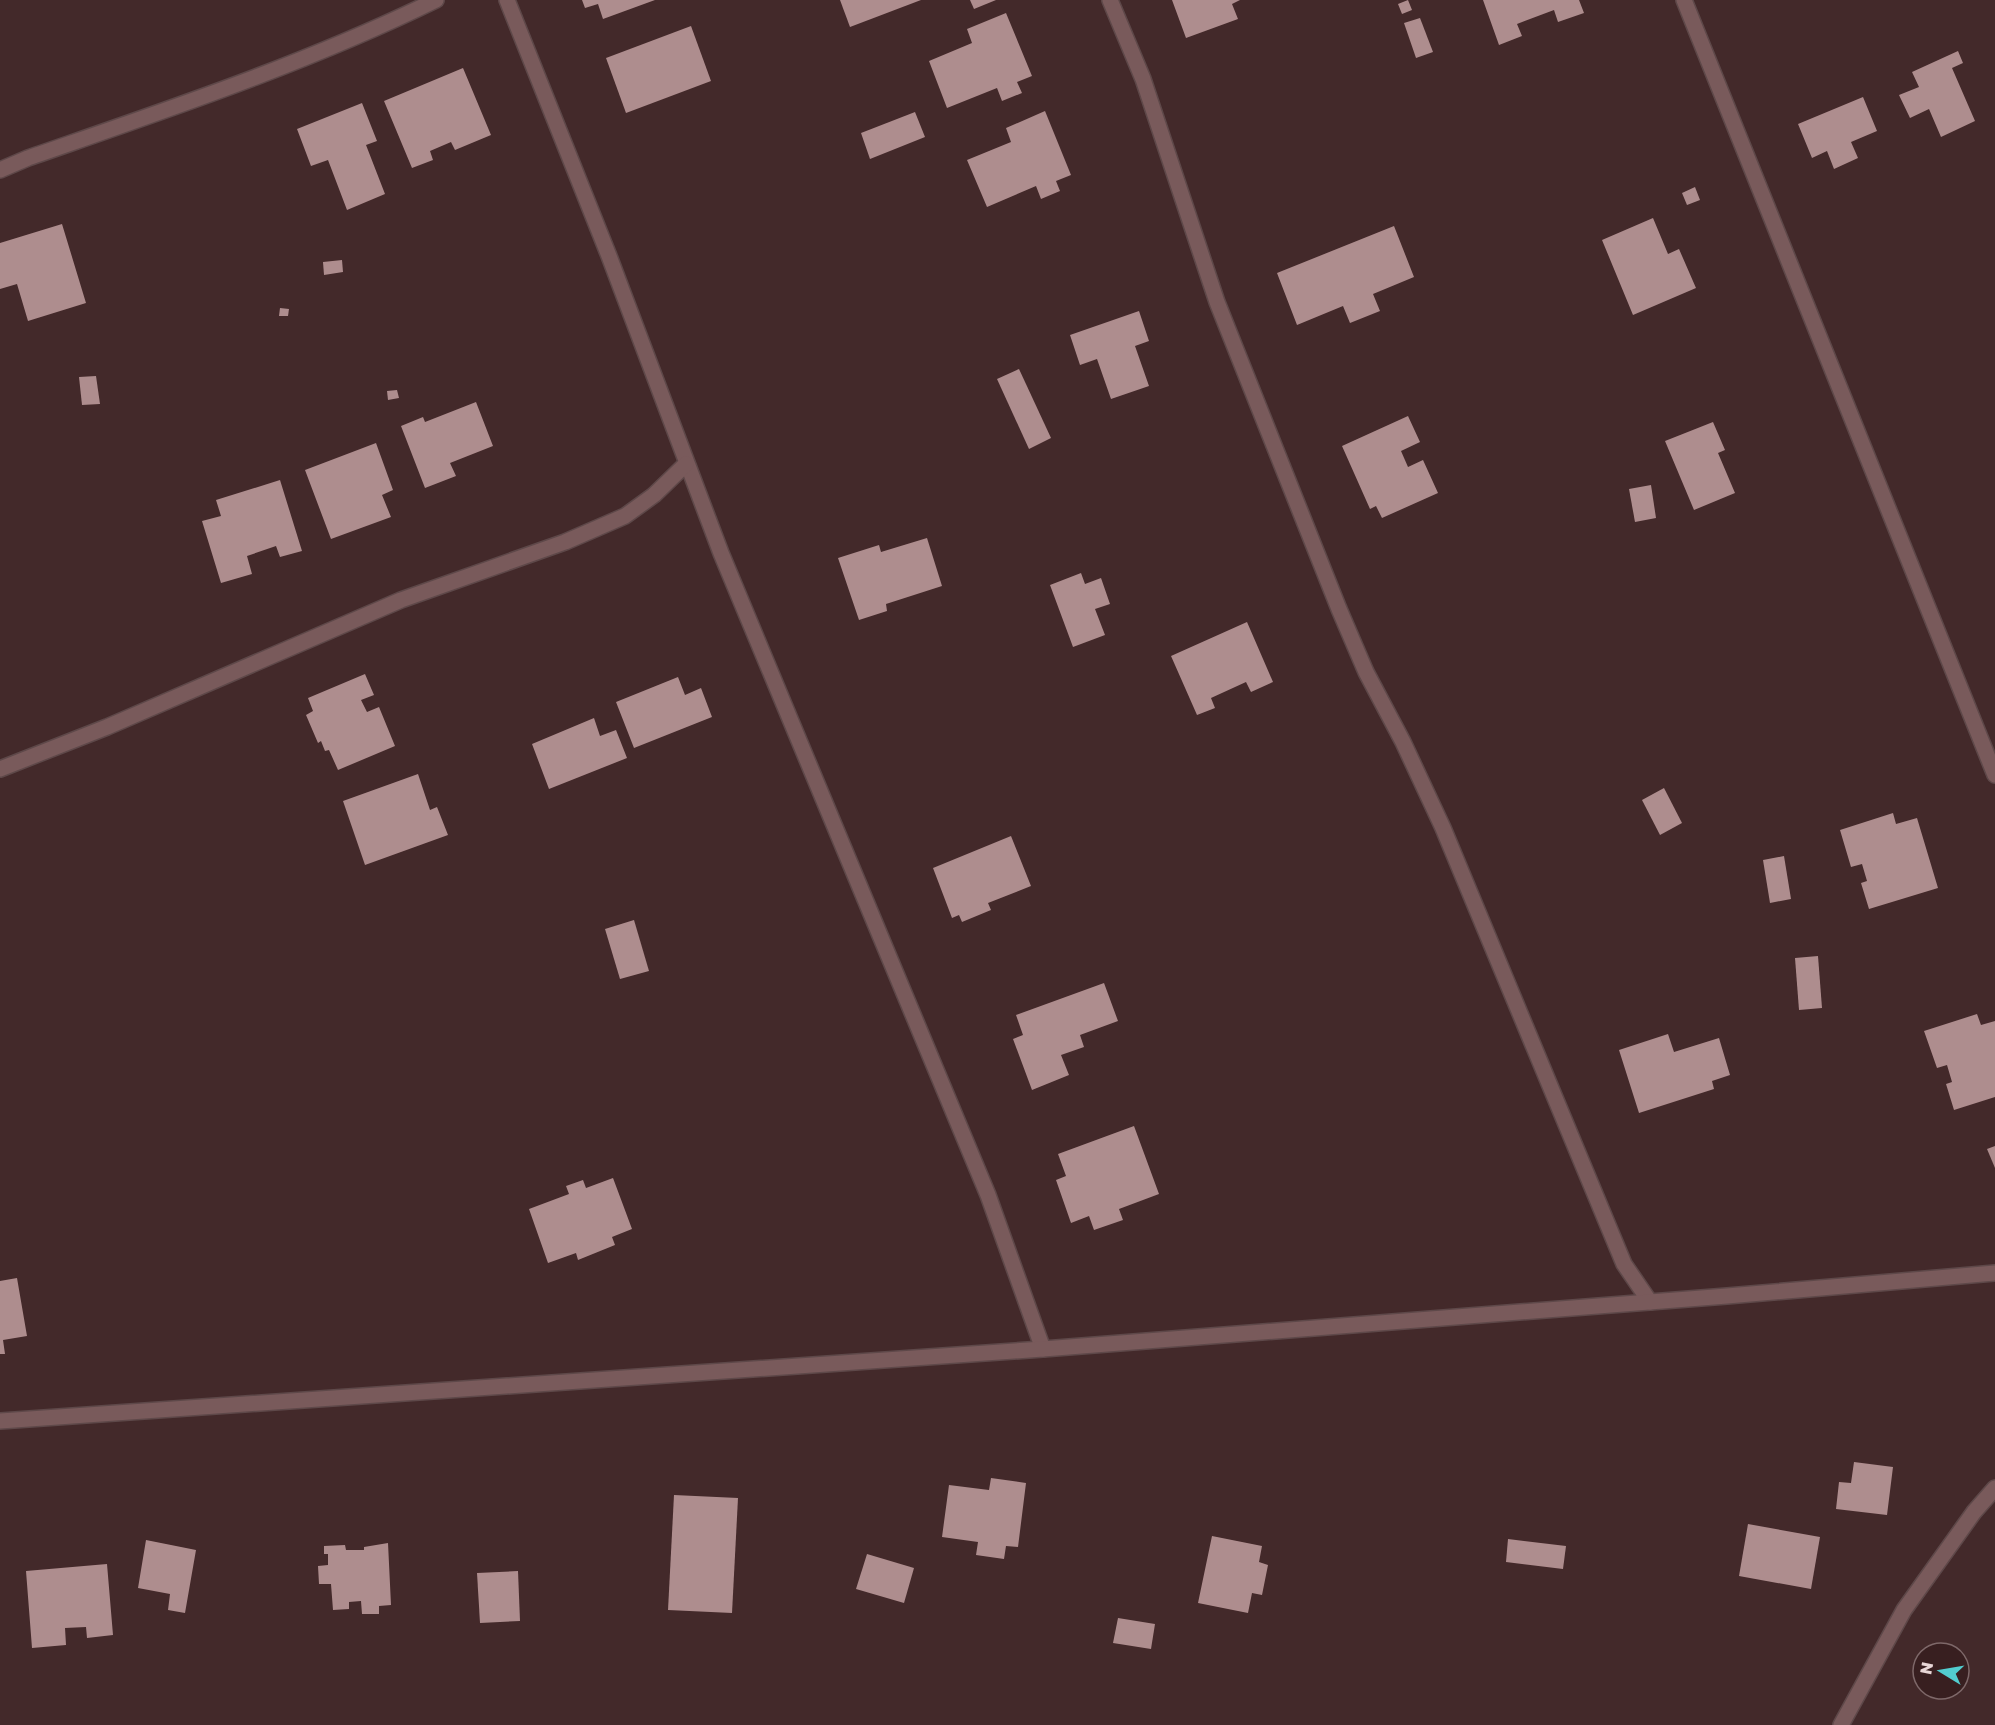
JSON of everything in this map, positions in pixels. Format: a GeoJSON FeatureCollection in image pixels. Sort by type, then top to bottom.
{"type":"FeatureCollection","features":[{"type":"Feature","properties":{"kind":"street"},"geometry":{"type":"LineString","coordinates":[[0,170],[28,158],[275,71],[386,25],[436,0]]}},
{"type":"Feature","properties":{"kind":"street"},"geometry":{"type":"LineString","coordinates":[[507,0],[609,256],[686,464],[735,586],[988,1195],[1043,1349]]}},
{"type":"Feature","properties":{"kind":"street"},"geometry":{"type":"LineString","coordinates":[[1110,0],[1143,79],[1217,302],[1339,609],[1366,672],[1403,742],[1443,828],[1624,1264],[1650,1302]]}},
{"type":"Feature","properties":{"kind":"street"},"geometry":{"type":"LineString","coordinates":[[1684,0],[1995,775]]}},
{"type":"Feature","properties":{"kind":"street"},"geometry":{"type":"LineString","coordinates":[[0,769],[107,727],[400,600],[565,542],[625,516],[654,495],[686,464]]}},
{"type":"Feature","properties":{"kind":"street"},"geometry":{"type":"LineString","coordinates":[[0,1421],[1043,1349],[1995,1273]]}},
{"type":"Feature","properties":{"kind":"street"},"geometry":{"type":"LineString","coordinates":[[1841,1725],[1904,1610],[1974,1512],[1995,1488]]}},
{"type":"Feature","properties":{"kind":"building"},"geometry":{"type":"Polygon","coordinates":[[[582,0],[655,0],[603,19],[598,4],[585,8],[582,0]]]}},
{"type":"Feature","properties":{"kind":"building"},"geometry":{"type":"Polygon","coordinates":[[[840,0],[921,0],[850,27],[840,0]]]}},
{"type":"Feature","properties":{"kind":"building"},"geometry":{"type":"Polygon","coordinates":[[[970,0],[996,0],[974,9],[970,0]]]}},
{"type":"Feature","properties":{"kind":"building"},"geometry":{"type":"Polygon","coordinates":[[[1172,0],[1240,0],[1232,4],[1238,19],[1186,38],[1172,0]]]}},
{"type":"Feature","properties":{"kind":"building"},"geometry":{"type":"Polygon","coordinates":[[[1408,0],[1412,10],[1402,14],[1398,4],[1408,0]]]}},
{"type":"Feature","properties":{"kind":"building"},"geometry":{"type":"Polygon","coordinates":[[[1483,0],[1579,0],[1584,13],[1558,22],[1554,10],[1517,24],[1522,36],[1499,45],[1483,0]]]}},
{"type":"Feature","properties":{"kind":"building"},"geometry":{"type":"Polygon","coordinates":[[[1006,13],[1032,76],[1017,82],[1022,93],[1002,101],[997,88],[947,108],[929,61],[972,43],[967,29],[1006,13]]]}},
{"type":"Feature","properties":{"kind":"building"},"geometry":{"type":"Polygon","coordinates":[[[1420,18],[1433,52],[1416,58],[1404,23],[1420,18]]]}},
{"type":"Feature","properties":{"kind":"building"},"geometry":{"type":"Polygon","coordinates":[[[691,26],[711,81],[626,113],[606,58],[691,26]]]}},
{"type":"Feature","properties":{"kind":"building"},"geometry":{"type":"Polygon","coordinates":[[[1958,51],[1963,63],[1952,68],[1975,121],[1941,137],[1929,109],[1910,118],[1899,95],[1919,87],[1912,72],[1958,51]]]}},
{"type":"Feature","properties":{"kind":"building"},"geometry":{"type":"Polygon","coordinates":[[[463,68],[491,135],[455,150],[451,142],[430,151],[433,160],[412,168],[384,101],[463,68]]]}},
{"type":"Feature","properties":{"kind":"building"},"geometry":{"type":"Polygon","coordinates":[[[1863,97],[1877,131],[1851,142],[1858,158],[1834,169],[1827,151],[1812,158],[1798,124],[1863,97]]]}},
{"type":"Feature","properties":{"kind":"building"},"geometry":{"type":"Polygon","coordinates":[[[362,103],[377,141],[366,145],[385,194],[347,210],[328,160],[311,166],[297,129],[362,103]]]}},
{"type":"Feature","properties":{"kind":"building"},"geometry":{"type":"Polygon","coordinates":[[[1045,111],[1071,175],[1056,181],[1060,191],[1041,199],[1036,186],[987,207],[967,160],[1011,142],[1006,128],[1045,111]]]}},
{"type":"Feature","properties":{"kind":"building"},"geometry":{"type":"Polygon","coordinates":[[[915,112],[925,137],[870,159],[861,133],[915,112]]]}},
{"type":"Feature","properties":{"kind":"building"},"geometry":{"type":"Polygon","coordinates":[[[1695,187],[1700,200],[1687,205],[1682,193],[1695,187]]]}},
{"type":"Feature","properties":{"kind":"building"},"geometry":{"type":"Polygon","coordinates":[[[1653,218],[1668,254],[1679,249],[1696,288],[1633,315],[1602,240],[1653,218]]]}},
{"type":"Feature","properties":{"kind":"building"},"geometry":{"type":"Polygon","coordinates":[[[62,224],[86,303],[28,321],[17,284],[0,289],[0,243],[62,224]]]}},
{"type":"Feature","properties":{"kind":"building"},"geometry":{"type":"Polygon","coordinates":[[[1394,226],[1414,277],[1373,294],[1380,311],[1350,323],[1343,306],[1297,325],[1277,273],[1394,226]]]}},
{"type":"Feature","properties":{"kind":"building"},"geometry":{"type":"Polygon","coordinates":[[[342,260],[343,272],[324,275],[323,262],[342,260]]]}},
{"type":"Feature","properties":{"kind":"building"},"geometry":{"type":"Polygon","coordinates":[[[280,308],[289,309],[288,316],[279,316],[280,308]]]}},
{"type":"Feature","properties":{"kind":"building"},"geometry":{"type":"Polygon","coordinates":[[[1139,311],[1149,341],[1135,346],[1149,386],[1111,399],[1097,359],[1080,365],[1070,335],[1139,311]]]}},
{"type":"Feature","properties":{"kind":"building"},"geometry":{"type":"Polygon","coordinates":[[[1019,369],[1051,438],[1029,449],[997,379],[1019,369]]]}},
{"type":"Feature","properties":{"kind":"building"},"geometry":{"type":"Polygon","coordinates":[[[96,376],[100,404],[82,405],[79,377],[96,376]]]}},
{"type":"Feature","properties":{"kind":"building"},"geometry":{"type":"Polygon","coordinates":[[[397,390],[399,398],[388,400],[387,391],[397,390]]]}},
{"type":"Feature","properties":{"kind":"building"},"geometry":{"type":"Polygon","coordinates":[[[476,402],[493,446],[450,463],[456,476],[425,488],[401,426],[423,417],[425,422],[476,402]]]}},
{"type":"Feature","properties":{"kind":"building"},"geometry":{"type":"Polygon","coordinates":[[[1408,416],[1420,442],[1401,451],[1408,467],[1423,460],[1438,493],[1382,518],[1376,506],[1370,509],[1342,446],[1408,416]]]}},
{"type":"Feature","properties":{"kind":"building"},"geometry":{"type":"Polygon","coordinates":[[[1713,422],[1725,450],[1718,453],[1735,493],[1694,510],[1665,441],[1713,422]]]}},
{"type":"Feature","properties":{"kind":"building"},"geometry":{"type":"Polygon","coordinates":[[[376,443],[393,490],[382,495],[391,517],[331,539],[305,470],[376,443]]]}},
{"type":"Feature","properties":{"kind":"building"},"geometry":{"type":"Polygon","coordinates":[[[280,480],[302,551],[280,557],[276,546],[247,556],[252,574],[221,583],[202,521],[221,516],[216,500],[280,480]]]}},
{"type":"Feature","properties":{"kind":"building"},"geometry":{"type":"Polygon","coordinates":[[[1651,485],[1656,518],[1635,522],[1629,489],[1651,485]]]}},
{"type":"Feature","properties":{"kind":"building"},"geometry":{"type":"Polygon","coordinates":[[[927,538],[942,586],[886,604],[887,611],[859,620],[838,558],[879,545],[881,552],[927,538]]]}},
{"type":"Feature","properties":{"kind":"building"},"geometry":{"type":"Polygon","coordinates":[[[1081,573],[1085,584],[1101,578],[1110,604],[1095,609],[1105,635],[1073,647],[1050,585],[1081,573]]]}},
{"type":"Feature","properties":{"kind":"building"},"geometry":{"type":"Polygon","coordinates":[[[1247,622],[1273,682],[1251,692],[1246,682],[1211,698],[1215,708],[1197,715],[1171,656],[1247,622]]]}},
{"type":"Feature","properties":{"kind":"building"},"geometry":{"type":"Polygon","coordinates":[[[365,674],[374,695],[361,700],[367,712],[379,707],[395,746],[338,770],[329,750],[325,751],[321,741],[318,743],[306,715],[313,711],[308,698],[365,674]]]}},
{"type":"Feature","properties":{"kind":"building"},"geometry":{"type":"Polygon","coordinates":[[[678,677],[685,695],[701,688],[712,717],[634,748],[616,702],[678,677]]]}},
{"type":"Feature","properties":{"kind":"building"},"geometry":{"type":"Polygon","coordinates":[[[594,718],[600,736],[616,730],[627,758],[549,789],[532,744],[594,718]]]}},
{"type":"Feature","properties":{"kind":"building"},"geometry":{"type":"Polygon","coordinates":[[[418,774],[430,810],[437,807],[448,835],[365,865],[343,801],[418,774]]]}},
{"type":"Feature","properties":{"kind":"building"},"geometry":{"type":"Polygon","coordinates":[[[1664,788],[1682,823],[1660,835],[1642,800],[1664,788]]]}},
{"type":"Feature","properties":{"kind":"building"},"geometry":{"type":"Polygon","coordinates":[[[1893,813],[1896,824],[1917,818],[1938,888],[1869,909],[1861,883],[1867,881],[1862,864],[1851,867],[1840,830],[1893,813]]]}},
{"type":"Feature","properties":{"kind":"building"},"geometry":{"type":"Polygon","coordinates":[[[1011,836],[1031,886],[988,903],[991,910],[962,922],[959,915],[952,918],[933,868],[1011,836]]]}},
{"type":"Feature","properties":{"kind":"building"},"geometry":{"type":"Polygon","coordinates":[[[1784,856],[1791,899],[1770,903],[1763,860],[1784,856]]]}},
{"type":"Feature","properties":{"kind":"building"},"geometry":{"type":"Polygon","coordinates":[[[634,920],[649,971],[620,979],[605,929],[634,920]]]}},
{"type":"Feature","properties":{"kind":"building"},"geometry":{"type":"Polygon","coordinates":[[[1818,956],[1822,1008],[1799,1010],[1795,958],[1818,956]]]}},
{"type":"Feature","properties":{"kind":"building"},"geometry":{"type":"Polygon","coordinates":[[[1104,983],[1118,1021],[1080,1035],[1084,1047],[1061,1055],[1069,1075],[1032,1090],[1013,1039],[1023,1035],[1016,1015],[1104,983]]]}},
{"type":"Feature","properties":{"kind":"building"},"geometry":{"type":"Polygon","coordinates":[[[1977,1014],[1981,1025],[1995,1021],[1995,1097],[1954,1110],[1946,1084],[1952,1082],[1947,1065],[1937,1068],[1924,1031],[1977,1014]]]}},
{"type":"Feature","properties":{"kind":"building"},"geometry":{"type":"Polygon","coordinates":[[[1668,1034],[1674,1052],[1719,1038],[1730,1075],[1712,1081],[1714,1089],[1639,1113],[1619,1050],[1668,1034]]]}},
{"type":"Feature","properties":{"kind":"building"},"geometry":{"type":"Polygon","coordinates":[[[1134,1126],[1159,1194],[1119,1209],[1123,1220],[1094,1230],[1089,1216],[1071,1223],[1056,1180],[1066,1176],[1058,1154],[1134,1126]]]}},
{"type":"Feature","properties":{"kind":"building"},"geometry":{"type":"Polygon","coordinates":[[[1995,1146],[1995,1168],[1987,1149],[1995,1146]]]}},
{"type":"Feature","properties":{"kind":"building"},"geometry":{"type":"Polygon","coordinates":[[[613,1178],[632,1229],[612,1237],[615,1245],[578,1260],[576,1253],[548,1263],[529,1209],[569,1194],[566,1186],[583,1180],[586,1188],[613,1178]]]}},
{"type":"Feature","properties":{"kind":"building"},"geometry":{"type":"Polygon","coordinates":[[[17,1278],[27,1336],[3,1340],[5,1354],[0,1354],[0,1281],[17,1278]]]}},
{"type":"Feature","properties":{"kind":"building"},"geometry":{"type":"Polygon","coordinates":[[[1854,1462],[1893,1467],[1887,1515],[1836,1509],[1839,1482],[1851,1483],[1854,1462]]]}},
{"type":"Feature","properties":{"kind":"building"},"geometry":{"type":"Polygon","coordinates":[[[991,1478],[1026,1483],[1018,1547],[1006,1546],[1004,1559],[976,1555],[978,1542],[942,1537],[949,1485],[989,1490],[991,1478]]]}},
{"type":"Feature","properties":{"kind":"building"},"geometry":{"type":"Polygon","coordinates":[[[674,1495],[738,1498],[732,1613],[668,1610],[674,1495]]]}},
{"type":"Feature","properties":{"kind":"building"},"geometry":{"type":"Polygon","coordinates":[[[1748,1524],[1820,1537],[1811,1589],[1739,1576],[1748,1524]]]}},
{"type":"Feature","properties":{"kind":"building"},"geometry":{"type":"Polygon","coordinates":[[[1212,1536],[1262,1546],[1259,1562],[1268,1565],[1262,1595],[1252,1593],[1248,1613],[1198,1603],[1212,1536]]]}},
{"type":"Feature","properties":{"kind":"building"},"geometry":{"type":"Polygon","coordinates":[[[1508,1539],[1566,1546],[1563,1569],[1506,1562],[1508,1539]]]}},
{"type":"Feature","properties":{"kind":"building"},"geometry":{"type":"Polygon","coordinates":[[[146,1540],[196,1550],[185,1613],[168,1610],[170,1594],[138,1588],[146,1540]]]}},
{"type":"Feature","properties":{"kind":"building"},"geometry":{"type":"Polygon","coordinates":[[[388,1543],[391,1605],[379,1606],[379,1614],[362,1614],[361,1601],[349,1602],[349,1609],[333,1610],[331,1584],[319,1584],[318,1566],[328,1565],[328,1554],[324,1554],[324,1546],[345,1545],[346,1550],[364,1550],[364,1547],[388,1543]]]}},
{"type":"Feature","properties":{"kind":"building"},"geometry":{"type":"Polygon","coordinates":[[[867,1554],[914,1568],[904,1603],[856,1589],[867,1554]]]}},
{"type":"Feature","properties":{"kind":"building"},"geometry":{"type":"Polygon","coordinates":[[[107,1564],[113,1635],[87,1638],[86,1627],[65,1628],[66,1645],[32,1648],[26,1571],[107,1564]]]}},
{"type":"Feature","properties":{"kind":"building"},"geometry":{"type":"Polygon","coordinates":[[[518,1571],[520,1621],[480,1623],[477,1573],[518,1571]]]}},
{"type":"Feature","properties":{"kind":"building"},"geometry":{"type":"Polygon","coordinates":[[[1118,1618],[1155,1624],[1151,1649],[1113,1643],[1118,1618]]]}}]}
